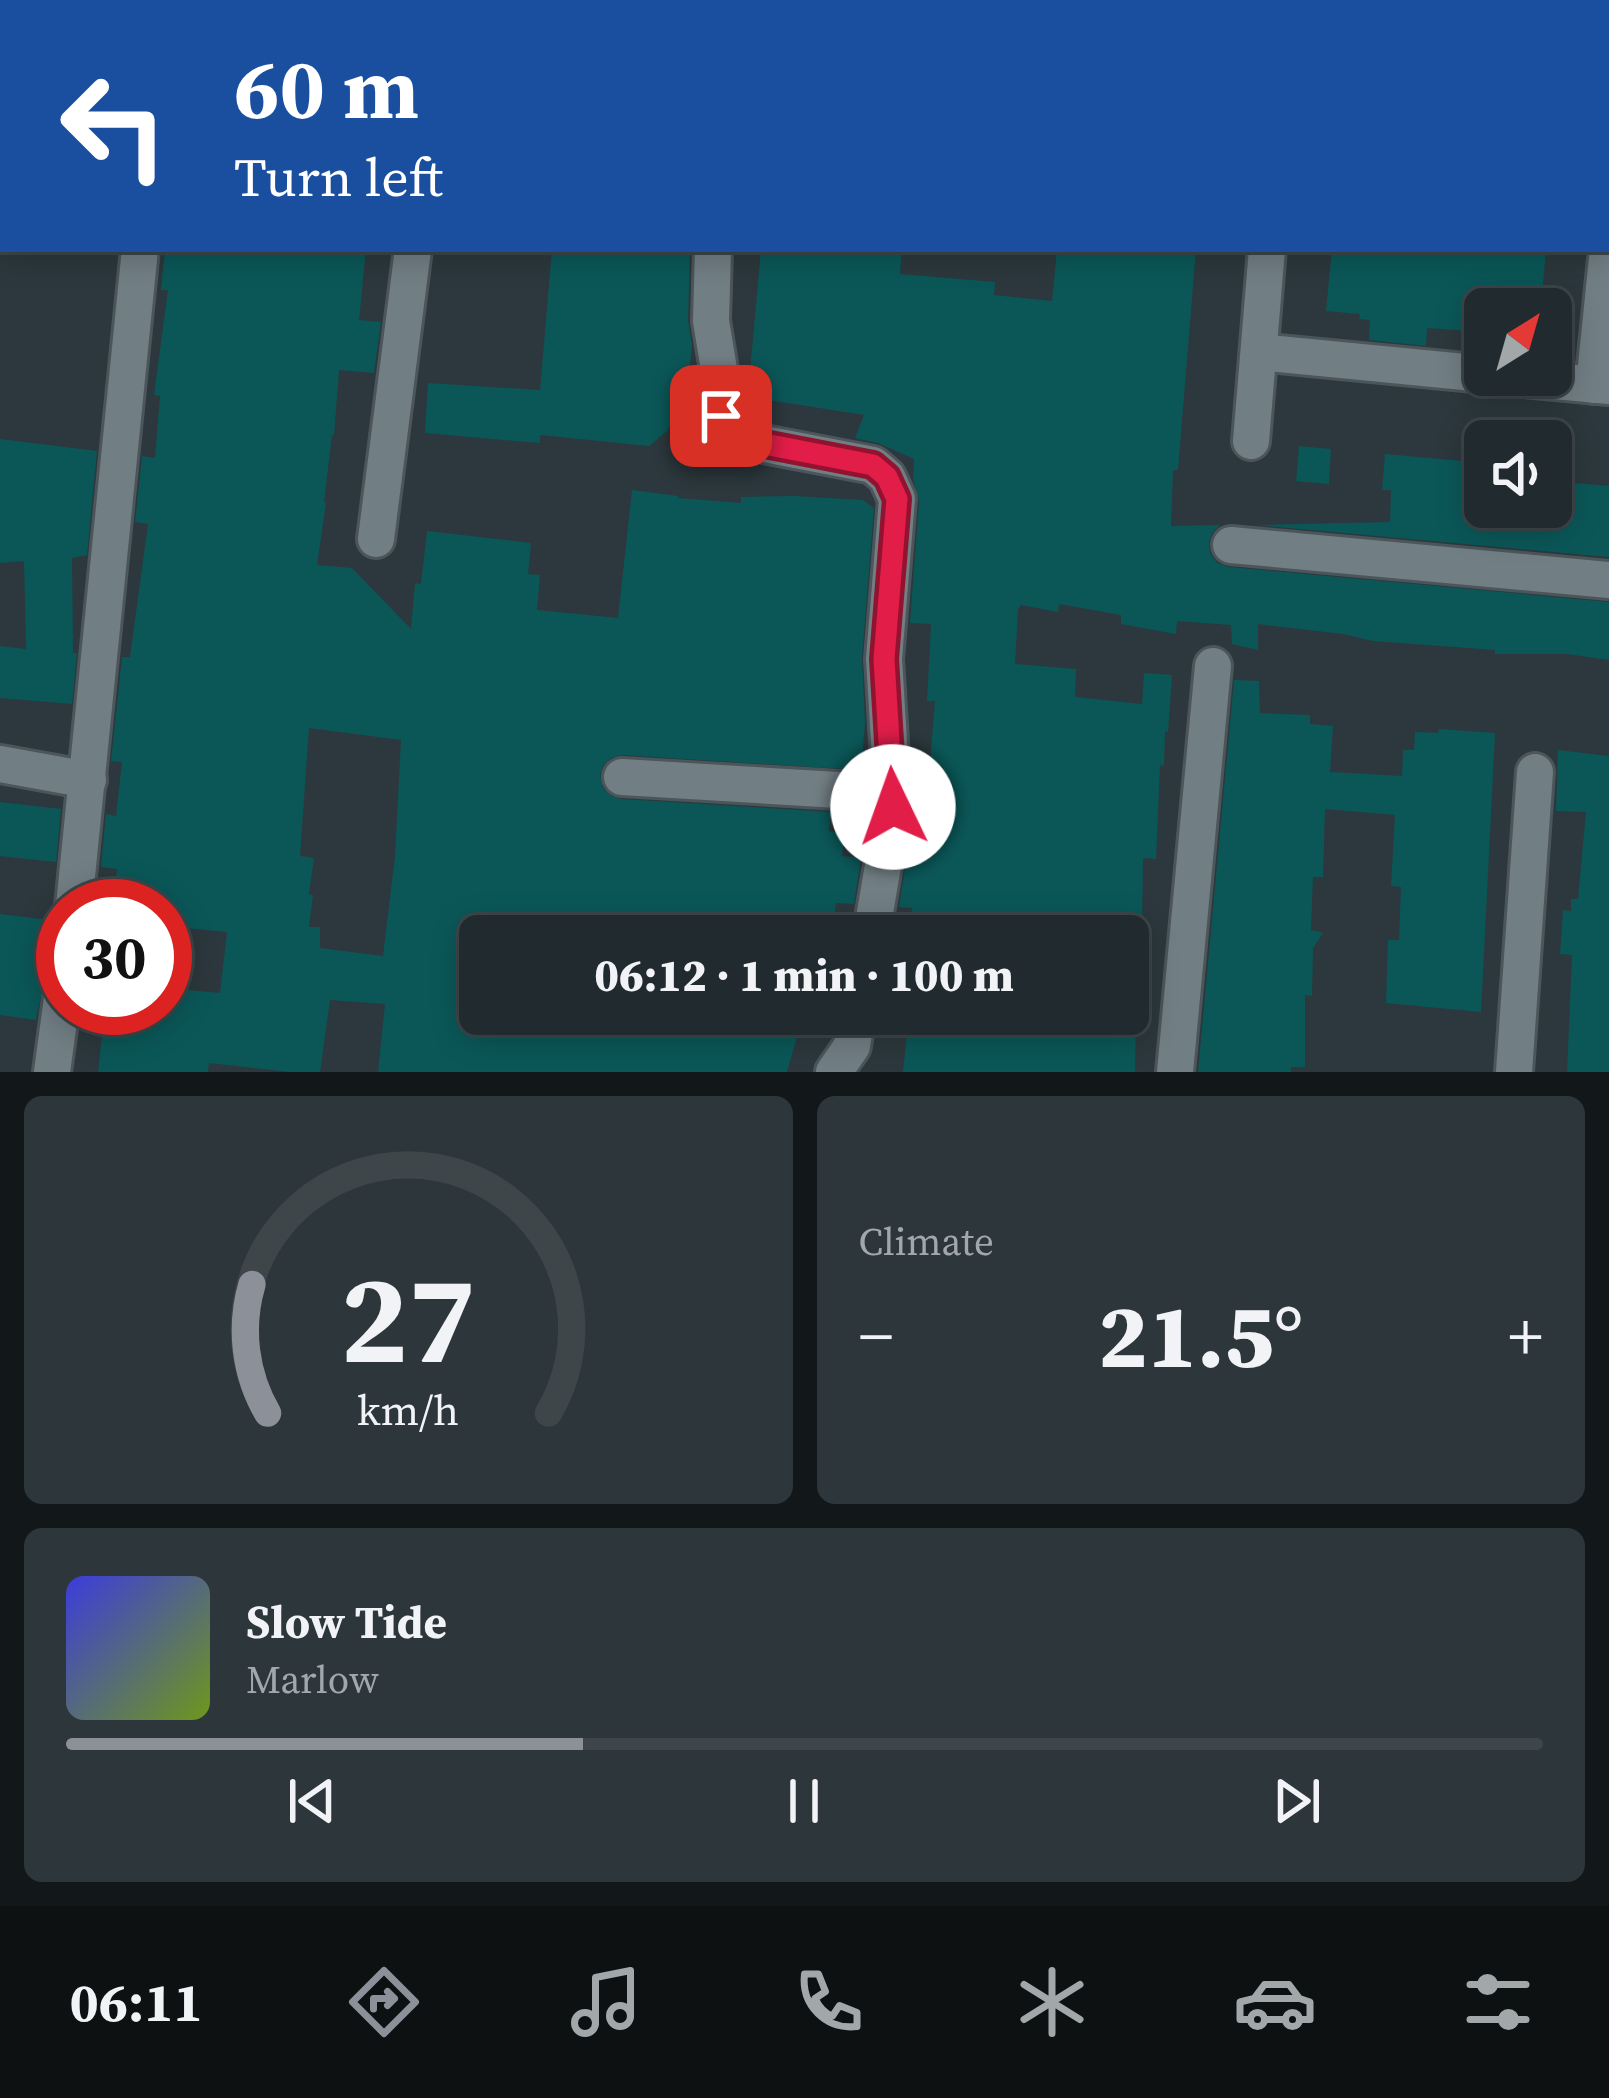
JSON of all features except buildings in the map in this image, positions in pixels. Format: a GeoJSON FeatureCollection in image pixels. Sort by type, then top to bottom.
{"type":"FeatureCollection","features":[{"type":"Feature","properties":{"kind":"street"},"geometry":{"type":"LineString","coordinates":[[77,879],[140,252]]}},
{"type":"Feature","properties":{"kind":"street"},"geometry":{"type":"LineString","coordinates":[[376,538],[413,252]]}},
{"type":"Feature","properties":{"kind":"street"},"geometry":{"type":"LineString","coordinates":[[712,252],[711,320],[724,400],[721,416],[730,433],[749,441],[873,465],[887,477],[897,499],[884,659],[893,807],[875,915]]}},
{"type":"Feature","properties":{"kind":"street"},"geometry":{"type":"LineString","coordinates":[[1251,441],[1267,252]]}},
{"type":"Feature","properties":{"kind":"street"},"geometry":{"type":"LineString","coordinates":[[1601,386],[1608,252]]}},
{"type":"Feature","properties":{"kind":"street"},"geometry":{"type":"LineString","coordinates":[[1258,352],[1464,373]]}},
{"type":"Feature","properties":{"kind":"street"},"geometry":{"type":"LineString","coordinates":[[1231,545],[1609,580]]}},
{"type":"Feature","properties":{"kind":"street"},"geometry":{"type":"LineString","coordinates":[[1174,1072],[1213,666]]}},
{"type":"Feature","properties":{"kind":"street"},"geometry":{"type":"LineString","coordinates":[[0,764],[88,780]]}},
{"type":"Feature","properties":{"kind":"street"},"geometry":{"type":"LineString","coordinates":[[1514,1072],[1535,772]]}},
{"type":"Feature","properties":{"kind":"street"},"geometry":{"type":"LineString","coordinates":[[622,776],[855,791],[893,807]]}},
{"type":"Feature","properties":{"kind":"street"},"geometry":{"type":"LineString","coordinates":[[52,1072],[57,1035]]}},
{"type":"Feature","properties":{"kind":"street"},"geometry":{"type":"LineString","coordinates":[[834,1072],[852,1046],[854,1035]]}},
{"type":"Feature","properties":{"kind":"route"},"geometry":{"type":"LineString","coordinates":[[721,416],[730,433],[749,441],[873,465],[887,477],[897,499],[884,659],[893,807]]}}]}
